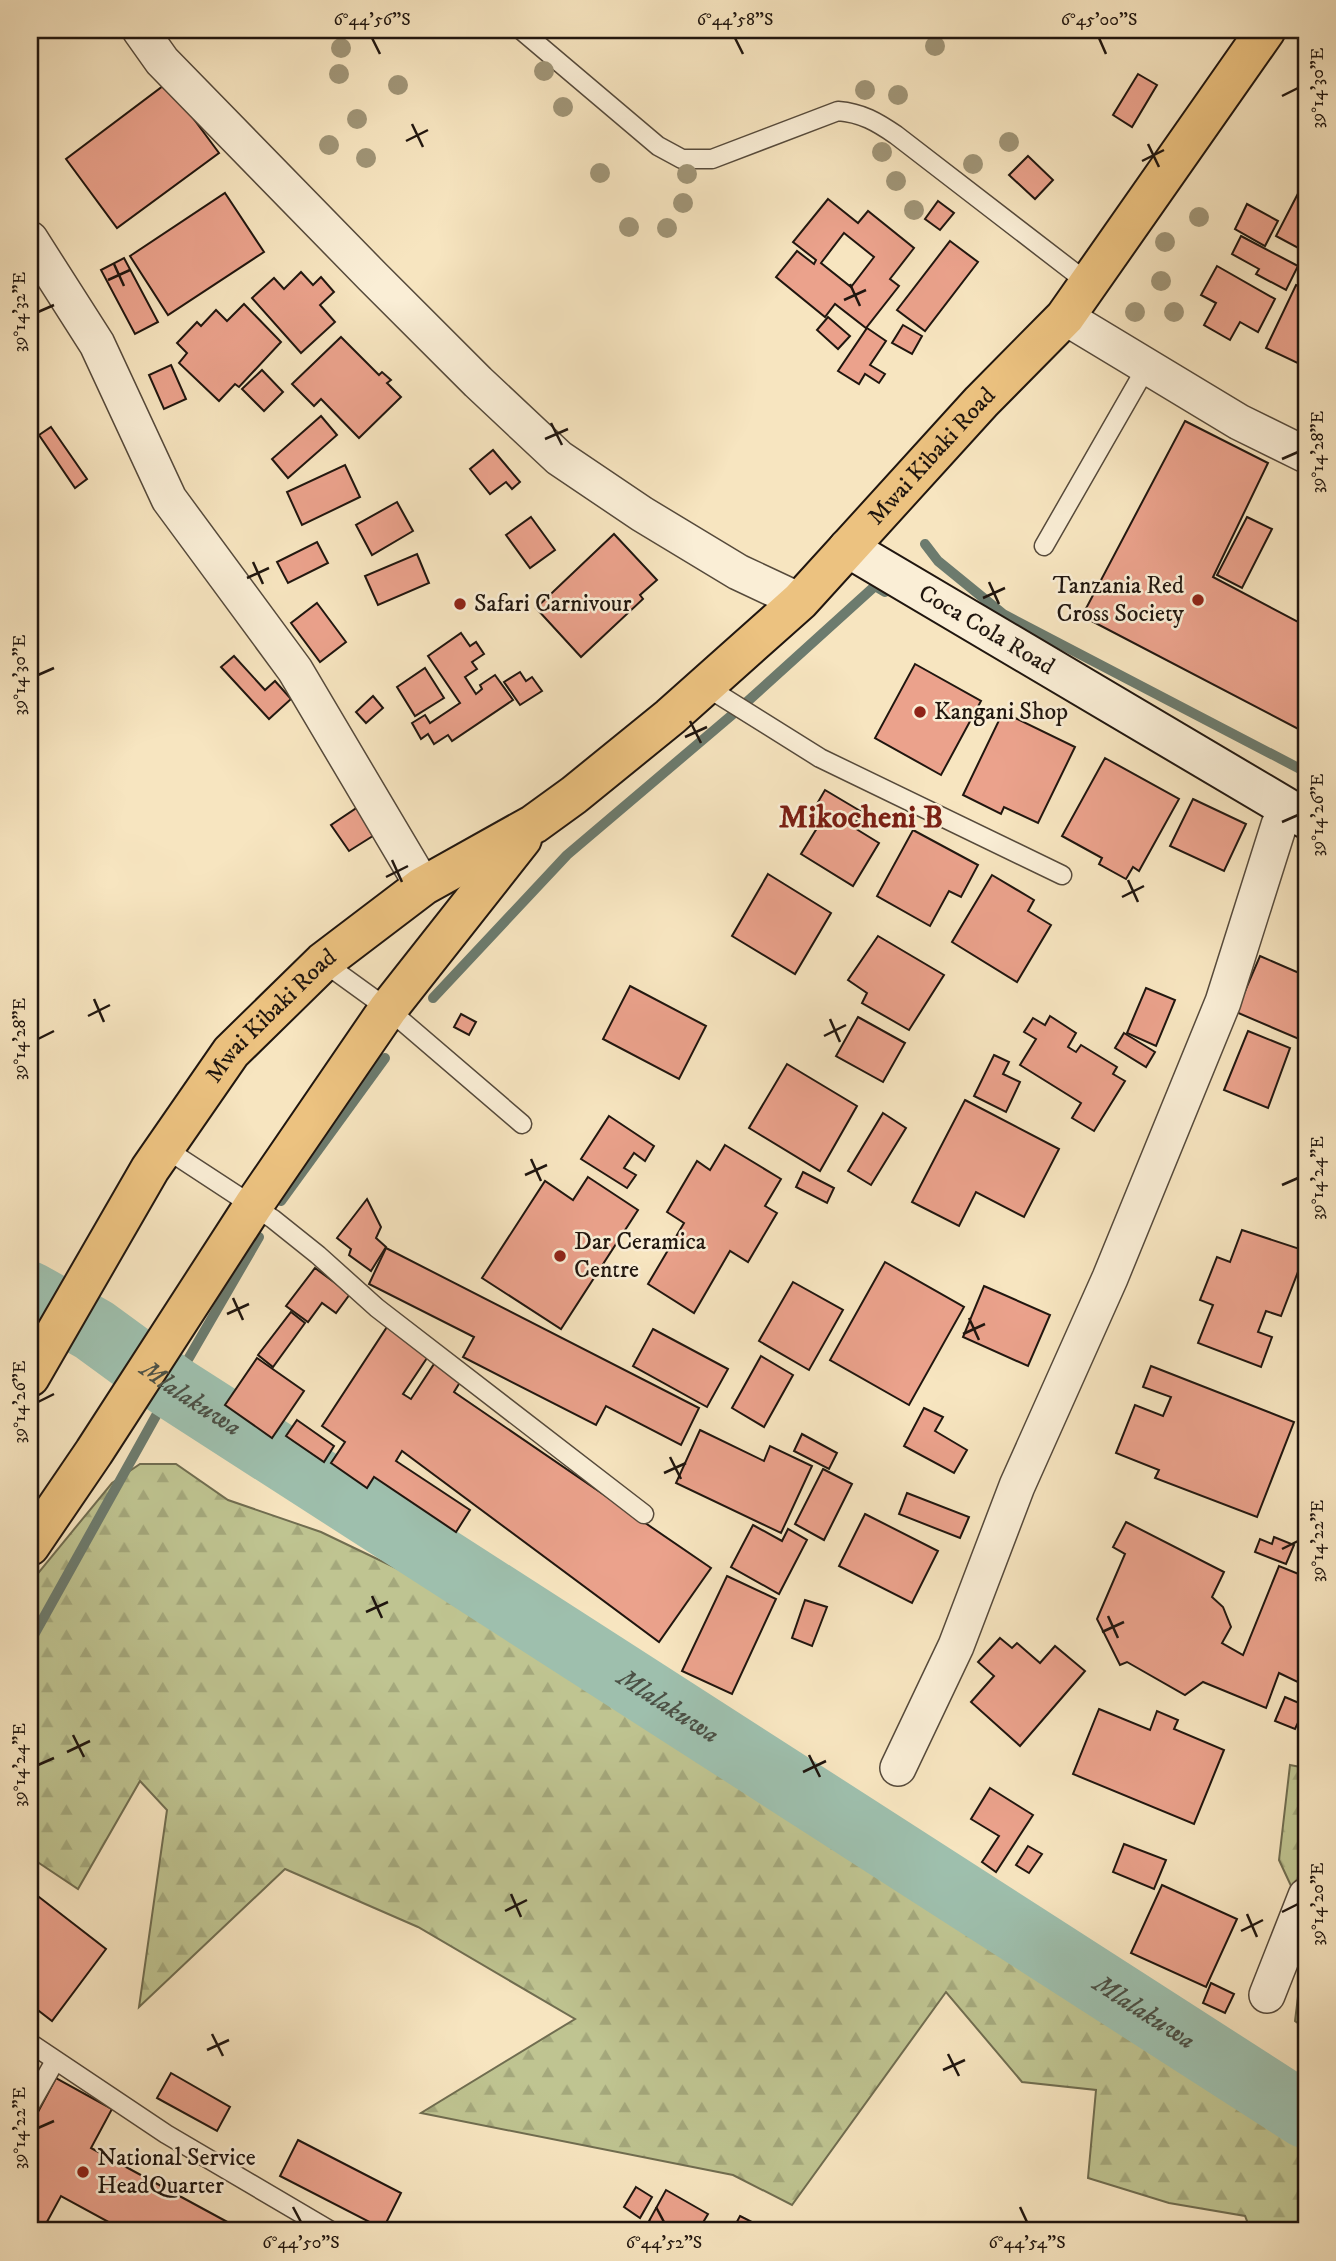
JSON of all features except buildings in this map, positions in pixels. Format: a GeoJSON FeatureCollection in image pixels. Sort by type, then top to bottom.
{"type":"FeatureCollection","features":[{"type":"Feature","properties":{"kind":"main road","name":"Mwai Kibaki Road"},"geometry":{"type":"LineString","coordinates":[[30,1377],[163,1147],[231,1052],[323,961],[423,886],[534,824],[606,769],[800,601],[981,402],[1065,317],[1266,30]]}},
{"type":"Feature","properties":{"kind":"main road","name":"Coca Cola Road"},"geometry":{"type":"LineString","coordinates":[[848,548],[1297,814]]}},
{"type":"Feature","properties":{"kind":"main road","name":"Mwai Kibaki Road"},"geometry":{"type":"LineString","coordinates":[[30,1546],[253,1206],[388,1009],[534,824]]}},
{"type":"Feature","properties":{"kind":"street"},"geometry":{"type":"LineString","coordinates":[[140,30],[162,61],[372,276],[559,458],[642,514],[738,572],[800,601]]}},
{"type":"Feature","properties":{"kind":"street"},"geometry":{"type":"LineString","coordinates":[[30,239],[96,344],[169,499],[295,670],[423,886]]}},
{"type":"Feature","properties":{"kind":"street"},"geometry":{"type":"LineString","coordinates":[[1065,317],[1239,422],[1306,455]]}},
{"type":"Feature","properties":{"kind":"street"},"geometry":{"type":"LineString","coordinates":[[898,1768],[956,1646],[1017,1486],[1110,1278],[1212,1028],[1279,825],[1297,814]]}},
{"type":"Feature","properties":{"kind":"street"},"geometry":{"type":"LineString","coordinates":[[1267,1995],[1306,1896]]}},
{"type":"Feature","properties":{"kind":"lane"},"geometry":{"type":"LineString","coordinates":[[521,30],[659,146],[682,159],[712,159],[838,111],[856,112],[872,119],[1088,283]]}},
{"type":"Feature","properties":{"kind":"lane"},"geometry":{"type":"LineString","coordinates":[[1044,546],[1146,368]]}},
{"type":"Feature","properties":{"kind":"lane"},"geometry":{"type":"LineString","coordinates":[[705,686],[820,758],[1062,875]]}},
{"type":"Feature","properties":{"kind":"lane"},"geometry":{"type":"LineString","coordinates":[[323,961],[388,1009],[522,1124]]}},
{"type":"Feature","properties":{"kind":"lane"},"geometry":{"type":"LineString","coordinates":[[163,1147],[253,1206],[318,1255],[377,1308],[644,1514]]}},
{"type":"Feature","properties":{"kind":"lane"},"geometry":{"type":"LineString","coordinates":[[30,2043],[166,2134],[331,2231]]}},
{"type":"Feature","properties":{"kind":"lane"},"geometry":{"type":"LineString","coordinates":[[30,2105],[55,2061]]}},
{"type":"Feature","properties":{"kind":"green space"},"geometry":{"type":"Polygon","coordinates":[[[140,1464],[176,1464],[228,1500],[321,1532],[421,1580],[491,1619],[701,1706],[835,1779],[949,1855],[982,1887],[1032,1911],[1247,2053],[1274,2115],[1306,2139],[1306,2231],[1251,2231],[1245,2216],[1169,2203],[1088,2178],[1096,2090],[1022,2082],[946,1992],[792,2205],[733,2175],[421,2113],[575,2019],[418,1927],[285,1869],[139,2007],[167,1810],[140,1781],[78,1889],[30,1857],[30,1583],[112,1483],[140,1464]]]}},
{"type":"Feature","properties":{"kind":"green space"},"geometry":{"type":"Polygon","coordinates":[[[1290,1765],[1306,1768],[1306,1918],[1279,1860],[1290,1765]]]}},
{"type":"Feature","properties":{"kind":"green space"},"geometry":{"type":"Polygon","coordinates":[[[1306,1932],[1306,2029],[1295,2021],[1306,1932]]]}},
{"type":"Feature","properties":{"kind":"waterway"},"geometry":{"type":"LineString","coordinates":[[925,544],[938,561],[1003,614],[1306,772]]}},
{"type":"Feature","properties":{"kind":"waterway"},"geometry":{"type":"LineString","coordinates":[[433,998],[567,855],[739,709],[875,586],[885,592]]}},
{"type":"Feature","properties":{"kind":"waterway"},"geometry":{"type":"LineString","coordinates":[[281,1201],[385,1058]]}},
{"type":"Feature","properties":{"kind":"waterway"},"geometry":{"type":"LineString","coordinates":[[30,1642],[259,1237]]}},
{"type":"Feature","properties":{"kind":"waterway","name":"Mlalakuwa"},"geometry":{"type":"LineString","coordinates":[[30,1294],[94,1330],[172,1387],[1306,2116]]}},
{"type":"Feature","properties":{"kind":"place","name":"Tanzania Red Cross Society"},"geometry":{"type":"Point","coordinates":[1198,600]}},
{"type":"Feature","properties":{"kind":"place","name":"Safari Carnivour"},"geometry":{"type":"Point","coordinates":[460,604]}},
{"type":"Feature","properties":{"kind":"place","name":"Kangani Shop"},"geometry":{"type":"Point","coordinates":[920,712]}},
{"type":"Feature","properties":{"kind":"place","name":"Dar Ceramica Centre"},"geometry":{"type":"Point","coordinates":[560,1256]}},
{"type":"Feature","properties":{"kind":"place","name":"National Service HeadQuarter"},"geometry":{"type":"Point","coordinates":[83,2172]}},
{"type":"Feature","properties":{"kind":"district","name":"Mikocheni B"},"geometry":{"type":"Point","coordinates":[861,818]}}]}
